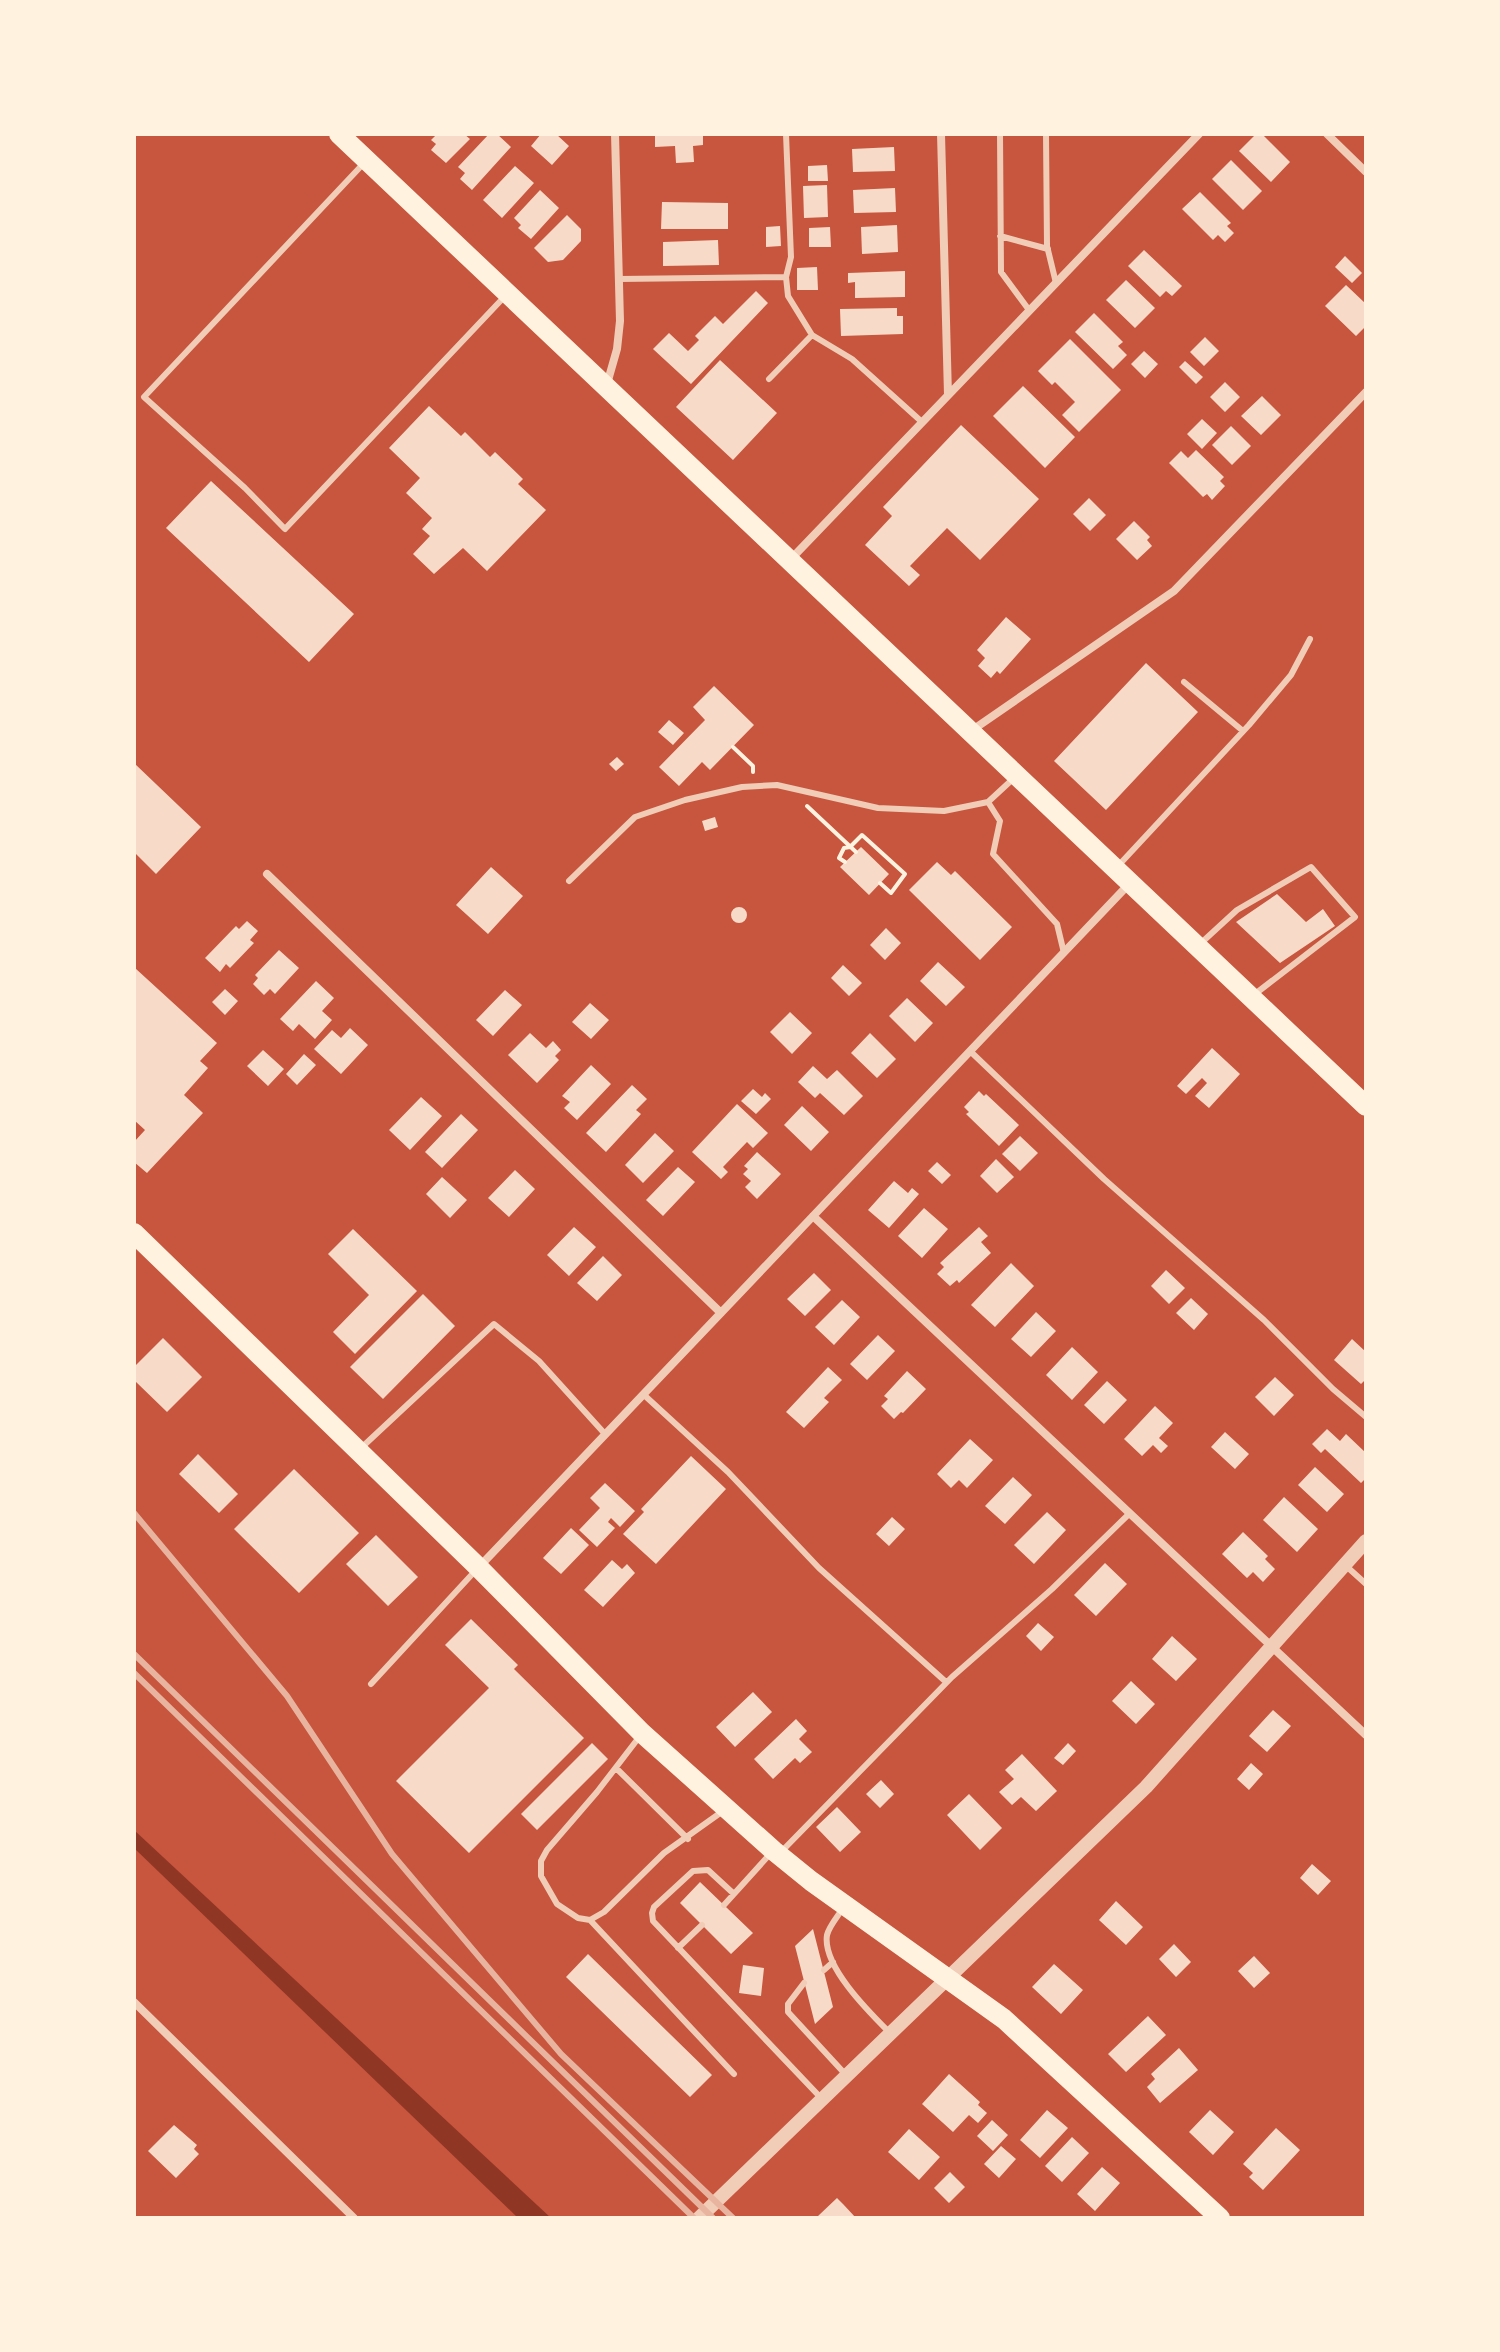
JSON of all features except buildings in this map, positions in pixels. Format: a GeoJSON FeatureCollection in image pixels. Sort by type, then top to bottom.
{"type":"FeatureCollection","features":[{"type":"Feature","properties":{"kind":"main road"},"geometry":{"type":"LineString","coordinates":[[339,134],[1366,1106]]}},
{"type":"Feature","properties":{"kind":"main road"},"geometry":{"type":"LineString","coordinates":[[134,1233],[478,1567],[642,1733],[776,1853],[1004,2019],[1220,2218]]}},
{"type":"Feature","properties":{"kind":"street"},"geometry":{"type":"LineString","coordinates":[[606,387],[617,349],[619,279],[615,134]]}},
{"type":"Feature","properties":{"kind":"street"},"geometry":{"type":"LineString","coordinates":[[941,134],[948,395]]}},
{"type":"Feature","properties":{"kind":"street"},"geometry":{"type":"LineString","coordinates":[[789,560],[1199,134]]}},
{"type":"Feature","properties":{"kind":"street"},"geometry":{"type":"LineString","coordinates":[[1327,134],[1366,172]]}},
{"type":"Feature","properties":{"kind":"street"},"geometry":{"type":"LineString","coordinates":[[971,732],[1174,591],[1366,392]]}},
{"type":"Feature","properties":{"kind":"street"},"geometry":{"type":"LineString","coordinates":[[267,874],[721,1313]]}},
{"type":"Feature","properties":{"kind":"street"},"geometry":{"type":"LineString","coordinates":[[478,1567],[1064,953],[1123,876]]}},
{"type":"Feature","properties":{"kind":"street"},"geometry":{"type":"LineString","coordinates":[[813,1216],[1366,1735]]}},
{"type":"Feature","properties":{"kind":"street"},"geometry":{"type":"LineString","coordinates":[[702,2215],[1146,1787],[1366,1541]]}},
{"type":"Feature","properties":{"kind":"street"},"geometry":{"type":"LineString","coordinates":[[134,2002],[354,2218]]}},
{"type":"Feature","properties":{"kind":"lane"},"geometry":{"type":"LineString","coordinates":[[786,134],[791,257],[786,277],[788,296],[812,335],[852,359],[922,422]]}},
{"type":"Feature","properties":{"kind":"lane"},"geometry":{"type":"LineString","coordinates":[[1000,134],[1001,272],[1029,310]]}},
{"type":"Feature","properties":{"kind":"lane"},"geometry":{"type":"LineString","coordinates":[[1046,134],[1048,249],[1056,283]]}},
{"type":"Feature","properties":{"kind":"lane"},"geometry":{"type":"LineString","coordinates":[[367,161],[144,397],[245,488],[285,529],[507,294]]}},
{"type":"Feature","properties":{"kind":"lane"},"geometry":{"type":"LineString","coordinates":[[1000,236],[1048,249]]}},
{"type":"Feature","properties":{"kind":"lane"},"geometry":{"type":"LineString","coordinates":[[619,279],[786,277]]}},
{"type":"Feature","properties":{"kind":"lane"},"geometry":{"type":"LineString","coordinates":[[769,379],[812,335]]}},
{"type":"Feature","properties":{"kind":"lane"},"geometry":{"type":"LineString","coordinates":[[1123,876],[1291,675],[1310,639]]}},
{"type":"Feature","properties":{"kind":"lane"},"geometry":{"type":"LineString","coordinates":[[1184,682],[1243,731]]}},
{"type":"Feature","properties":{"kind":"lane"},"geometry":{"type":"LineString","coordinates":[[569,881],[635,817],[685,800],[742,787],[777,785],[878,808],[944,811],[988,802],[1017,775]]}},
{"type":"Feature","properties":{"kind":"lane"},"geometry":{"type":"LineString","coordinates":[[988,802],[1000,821],[993,854],[1057,924],[1064,953]]}},
{"type":"Feature","properties":{"kind":"lane"},"geometry":{"type":"LineString","coordinates":[[1197,946],[1237,910],[1311,867],[1355,917],[1251,997]]}},
{"type":"Feature","properties":{"kind":"lane"},"geometry":{"type":"LineString","coordinates":[[970,1051],[1104,1179],[1264,1320],[1333,1389],[1366,1417]]}},
{"type":"Feature","properties":{"kind":"lane"},"geometry":{"type":"LineString","coordinates":[[358,1451],[494,1324],[539,1361],[605,1434]]}},
{"type":"Feature","properties":{"kind":"lane"},"geometry":{"type":"LineString","coordinates":[[643,1394],[728,1472],[819,1568],[946,1682]]}},
{"type":"Feature","properties":{"kind":"lane"},"geometry":{"type":"LineString","coordinates":[[724,1905],[946,1682],[1052,1589],[1130,1513]]}},
{"type":"Feature","properties":{"kind":"lane"},"geometry":{"type":"LineString","coordinates":[[1345,1565],[1366,1584]]}},
{"type":"Feature","properties":{"kind":"lane"},"geometry":{"type":"LineString","coordinates":[[371,1684],[478,1567]]}},
{"type":"Feature","properties":{"kind":"lane"},"geometry":{"type":"LineString","coordinates":[[642,1733],[547,1850],[541,1861],[541,1876],[557,1904],[578,1918],[590,1920],[734,2074]]}},
{"type":"Feature","properties":{"kind":"lane"},"geometry":{"type":"LineString","coordinates":[[616,1768],[688,1839]]}},
{"type":"Feature","properties":{"kind":"lane"},"geometry":{"type":"LineString","coordinates":[[590,1920],[604,1912],[664,1853],[688,1839],[727,1808]]}},
{"type":"Feature","properties":{"kind":"lane"},"geometry":{"type":"LineString","coordinates":[[734,1894],[708,1870],[693,1871],[654,1907],[653,1921],[822,2099]]}},
{"type":"Feature","properties":{"kind":"lane"},"geometry":{"type":"LineString","coordinates":[[845,1905],[828,1931],[827,1949],[858,2000],[890,2033]]}},
{"type":"Feature","properties":{"kind":"lane"},"geometry":{"type":"LineString","coordinates":[[678,1948],[702,1925]]}},
{"type":"Feature","properties":{"kind":"lane"},"geometry":{"type":"LineString","coordinates":[[824,1970],[833,1962]]}},
{"type":"Feature","properties":{"kind":"lane"},"geometry":{"type":"LineString","coordinates":[[804,1983],[788,2004],[788,2012],[847,2075]]}},
{"type":"Feature","properties":{"kind":"path"},"geometry":{"type":"LineString","coordinates":[[733,747],[753,766],[754,786]]}},
{"type":"Feature","properties":{"kind":"path"},"geometry":{"type":"LineString","coordinates":[[794,788],[800,800],[856,852]]}},
{"type":"Feature","properties":{"kind":"path"},"geometry":{"type":"LineString","coordinates":[[845,862],[839,858],[844,848],[850,847],[862,835],[905,874],[891,893],[880,883]]}},
{"type":"Feature","properties":{"kind":"shaded area"},"geometry":{"type":"Polygon","coordinates":[[[134,1830],[551,2218],[518,2218],[134,1848],[134,1830]]]}},
{"type":"Feature","properties":{"kind":"railway"},"geometry":{"type":"LineString","coordinates":[[134,1513],[287,1696],[392,1854],[561,2054],[733,2218]]}},
{"type":"Feature","properties":{"kind":"railway"},"geometry":{"type":"LineString","coordinates":[[134,1654],[713,2218]]}},
{"type":"Feature","properties":{"kind":"railway"},"geometry":{"type":"LineString","coordinates":[[134,1673],[694,2218]]}}]}
